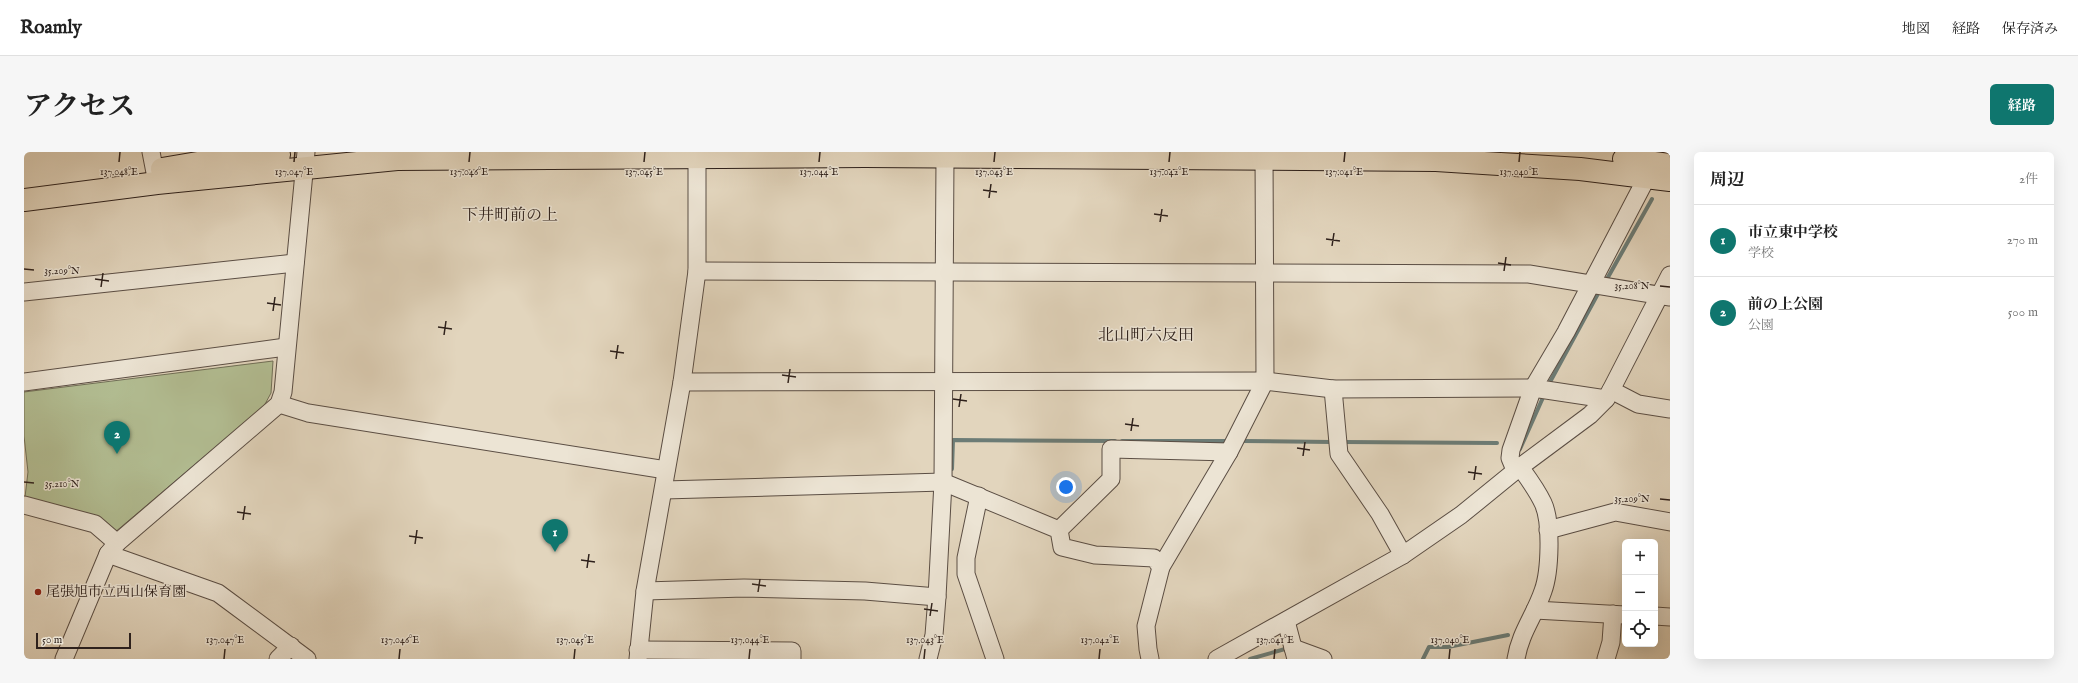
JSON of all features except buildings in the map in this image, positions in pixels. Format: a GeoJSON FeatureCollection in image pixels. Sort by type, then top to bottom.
{"type":"FeatureCollection","features":[{"type":"Feature","properties":{"kind":"main road"},"geometry":{"type":"LineString","coordinates":[[1553,152],[1670,165]]}},
{"type":"Feature","properties":{"kind":"main road"},"geometry":{"type":"LineString","coordinates":[[24,186],[154,168],[308,156],[397,159],[697,155],[945,157],[1264,155],[1327,160],[1436,160],[1508,163],[1670,180]]}},
{"type":"Feature","properties":{"kind":"main road"},"geometry":{"type":"LineString","coordinates":[[24,200],[154,168]]}},
{"type":"Feature","properties":{"kind":"street"},"geometry":{"type":"LineString","coordinates":[[697,155],[697,271],[682,382],[645,591],[638,655],[792,650],[792,659]]}},
{"type":"Feature","properties":{"kind":"street"},"geometry":{"type":"LineString","coordinates":[[1150,659],[1146,626],[1161,567],[1229,452],[1264,381],[1264,155]]}},
{"type":"Feature","properties":{"kind":"street"},"geometry":{"type":"LineString","coordinates":[[64,659],[113,549],[279,404],[283,392],[295,263],[308,156]]}},
{"type":"Feature","properties":{"kind":"street"},"geometry":{"type":"LineString","coordinates":[[928,659],[934,635],[943,482],[946,271],[945,157]]}},
{"type":"Feature","properties":{"kind":"street"},"geometry":{"type":"LineString","coordinates":[[1516,659],[1518,642],[1535,610],[1543,590],[1548,569],[1548,530],[1544,504],[1510,458],[1511,450],[1533,388],[1592,284],[1647,177]]}},
{"type":"Feature","properties":{"kind":"street"},"geometry":{"type":"LineString","coordinates":[[24,292],[295,263]]}},
{"type":"Feature","properties":{"kind":"street"},"geometry":{"type":"LineString","coordinates":[[697,271],[1529,274],[1664,296]]}},
{"type":"Feature","properties":{"kind":"street"},"geometry":{"type":"LineString","coordinates":[[1217,659],[1235,655],[1286,621],[1403,555],[1461,515],[1518,468],[1590,415],[1609,394],[1664,296],[1670,274]]}},
{"type":"Feature","properties":{"kind":"street"},"geometry":{"type":"LineString","coordinates":[[24,382],[286,348]]}},
{"type":"Feature","properties":{"kind":"street"},"geometry":{"type":"LineString","coordinates":[[682,382],[1264,381],[1333,389],[1533,388],[1609,394],[1638,404],[1670,409]]}},
{"type":"Feature","properties":{"kind":"street"},"geometry":{"type":"LineString","coordinates":[[1333,389],[1339,454],[1380,514],[1403,555]]}},
{"type":"Feature","properties":{"kind":"street"},"geometry":{"type":"LineString","coordinates":[[279,404],[308,413],[666,470]]}},
{"type":"Feature","properties":{"kind":"street"},"geometry":{"type":"LineString","coordinates":[[1059,530],[1111,479],[1111,448],[1229,452]]}},
{"type":"Feature","properties":{"kind":"street"},"geometry":{"type":"LineString","coordinates":[[664,490],[943,482],[1059,530]]}},
{"type":"Feature","properties":{"kind":"street"},"geometry":{"type":"LineString","coordinates":[[979,496],[966,558],[966,574],[995,659]]}},
{"type":"Feature","properties":{"kind":"street"},"geometry":{"type":"LineString","coordinates":[[24,505],[95,524],[113,549],[218,593],[307,659]]}},
{"type":"Feature","properties":{"kind":"street"},"geometry":{"type":"LineString","coordinates":[[1548,530],[1615,512],[1670,522]]}},
{"type":"Feature","properties":{"kind":"street"},"geometry":{"type":"LineString","coordinates":[[1059,530],[1062,547],[1095,555],[1154,558],[1161,567]]}},
{"type":"Feature","properties":{"kind":"street"},"geometry":{"type":"LineString","coordinates":[[645,591],[744,588],[865,591],[937,597]]}},
{"type":"Feature","properties":{"kind":"street"},"geometry":{"type":"LineString","coordinates":[[1535,610],[1619,614],[1606,659]]}},
{"type":"Feature","properties":{"kind":"street"},"geometry":{"type":"LineString","coordinates":[[1658,616],[1670,617]]}},
{"type":"Feature","properties":{"kind":"street"},"geometry":{"type":"LineString","coordinates":[[1286,621],[1295,653],[1323,659]]}},
{"type":"Feature","properties":{"kind":"street"},"geometry":{"type":"LineString","coordinates":[[278,659],[291,646]]}},
{"type":"Feature","properties":{"kind":"green space"},"geometry":{"type":"Polygon","coordinates":[[[273,361],[271,393],[264,406],[114,533],[25,497],[28,472],[24,436],[24,392],[273,361]]]}},
{"type":"Feature","properties":{"kind":"waterway"},"geometry":{"type":"LineString","coordinates":[[1607,279],[1652,199]]}},
{"type":"Feature","properties":{"kind":"waterway"},"geometry":{"type":"LineString","coordinates":[[1550,382],[1600,290]]}},
{"type":"Feature","properties":{"kind":"waterway"},"geometry":{"type":"LineString","coordinates":[[1520,449],[1545,393]]}},
{"type":"Feature","properties":{"kind":"waterway"},"geometry":{"type":"LineString","coordinates":[[952,469],[953,440],[1115,441]]}},
{"type":"Feature","properties":{"kind":"waterway"},"geometry":{"type":"LineString","coordinates":[[1122,441],[1228,441]]}},
{"type":"Feature","properties":{"kind":"waterway"},"geometry":{"type":"LineString","coordinates":[[1242,441],[1331,442]]}},
{"type":"Feature","properties":{"kind":"waterway"},"geometry":{"type":"LineString","coordinates":[[1343,442],[1497,443]]}},
{"type":"Feature","properties":{"kind":"waterway"},"geometry":{"type":"LineString","coordinates":[[1423,659],[1429,647],[1448,647],[1508,635]]}},
{"type":"Feature","properties":{"kind":"waterway"},"geometry":{"type":"LineString","coordinates":[[1250,659],[1285,649]]}},
{"type":"Feature","properties":{"kind":"place","name":"前の上公園"},"geometry":{"type":"Point","coordinates":[117,454]}},
{"type":"Feature","properties":{"kind":"place","name":"市立東中学校"},"geometry":{"type":"Point","coordinates":[555,552]}},
{"type":"Feature","properties":{"kind":"place","name":"尾張旭市立西山保育園"},"geometry":{"type":"Point","coordinates":[38,592]}},
{"type":"Feature","properties":{"kind":"district","name":"下井町前の上"},"geometry":{"type":"Point","coordinates":[510,216]}},
{"type":"Feature","properties":{"kind":"district","name":"北山町六反田"},"geometry":{"type":"Point","coordinates":[1146,336]}}]}
